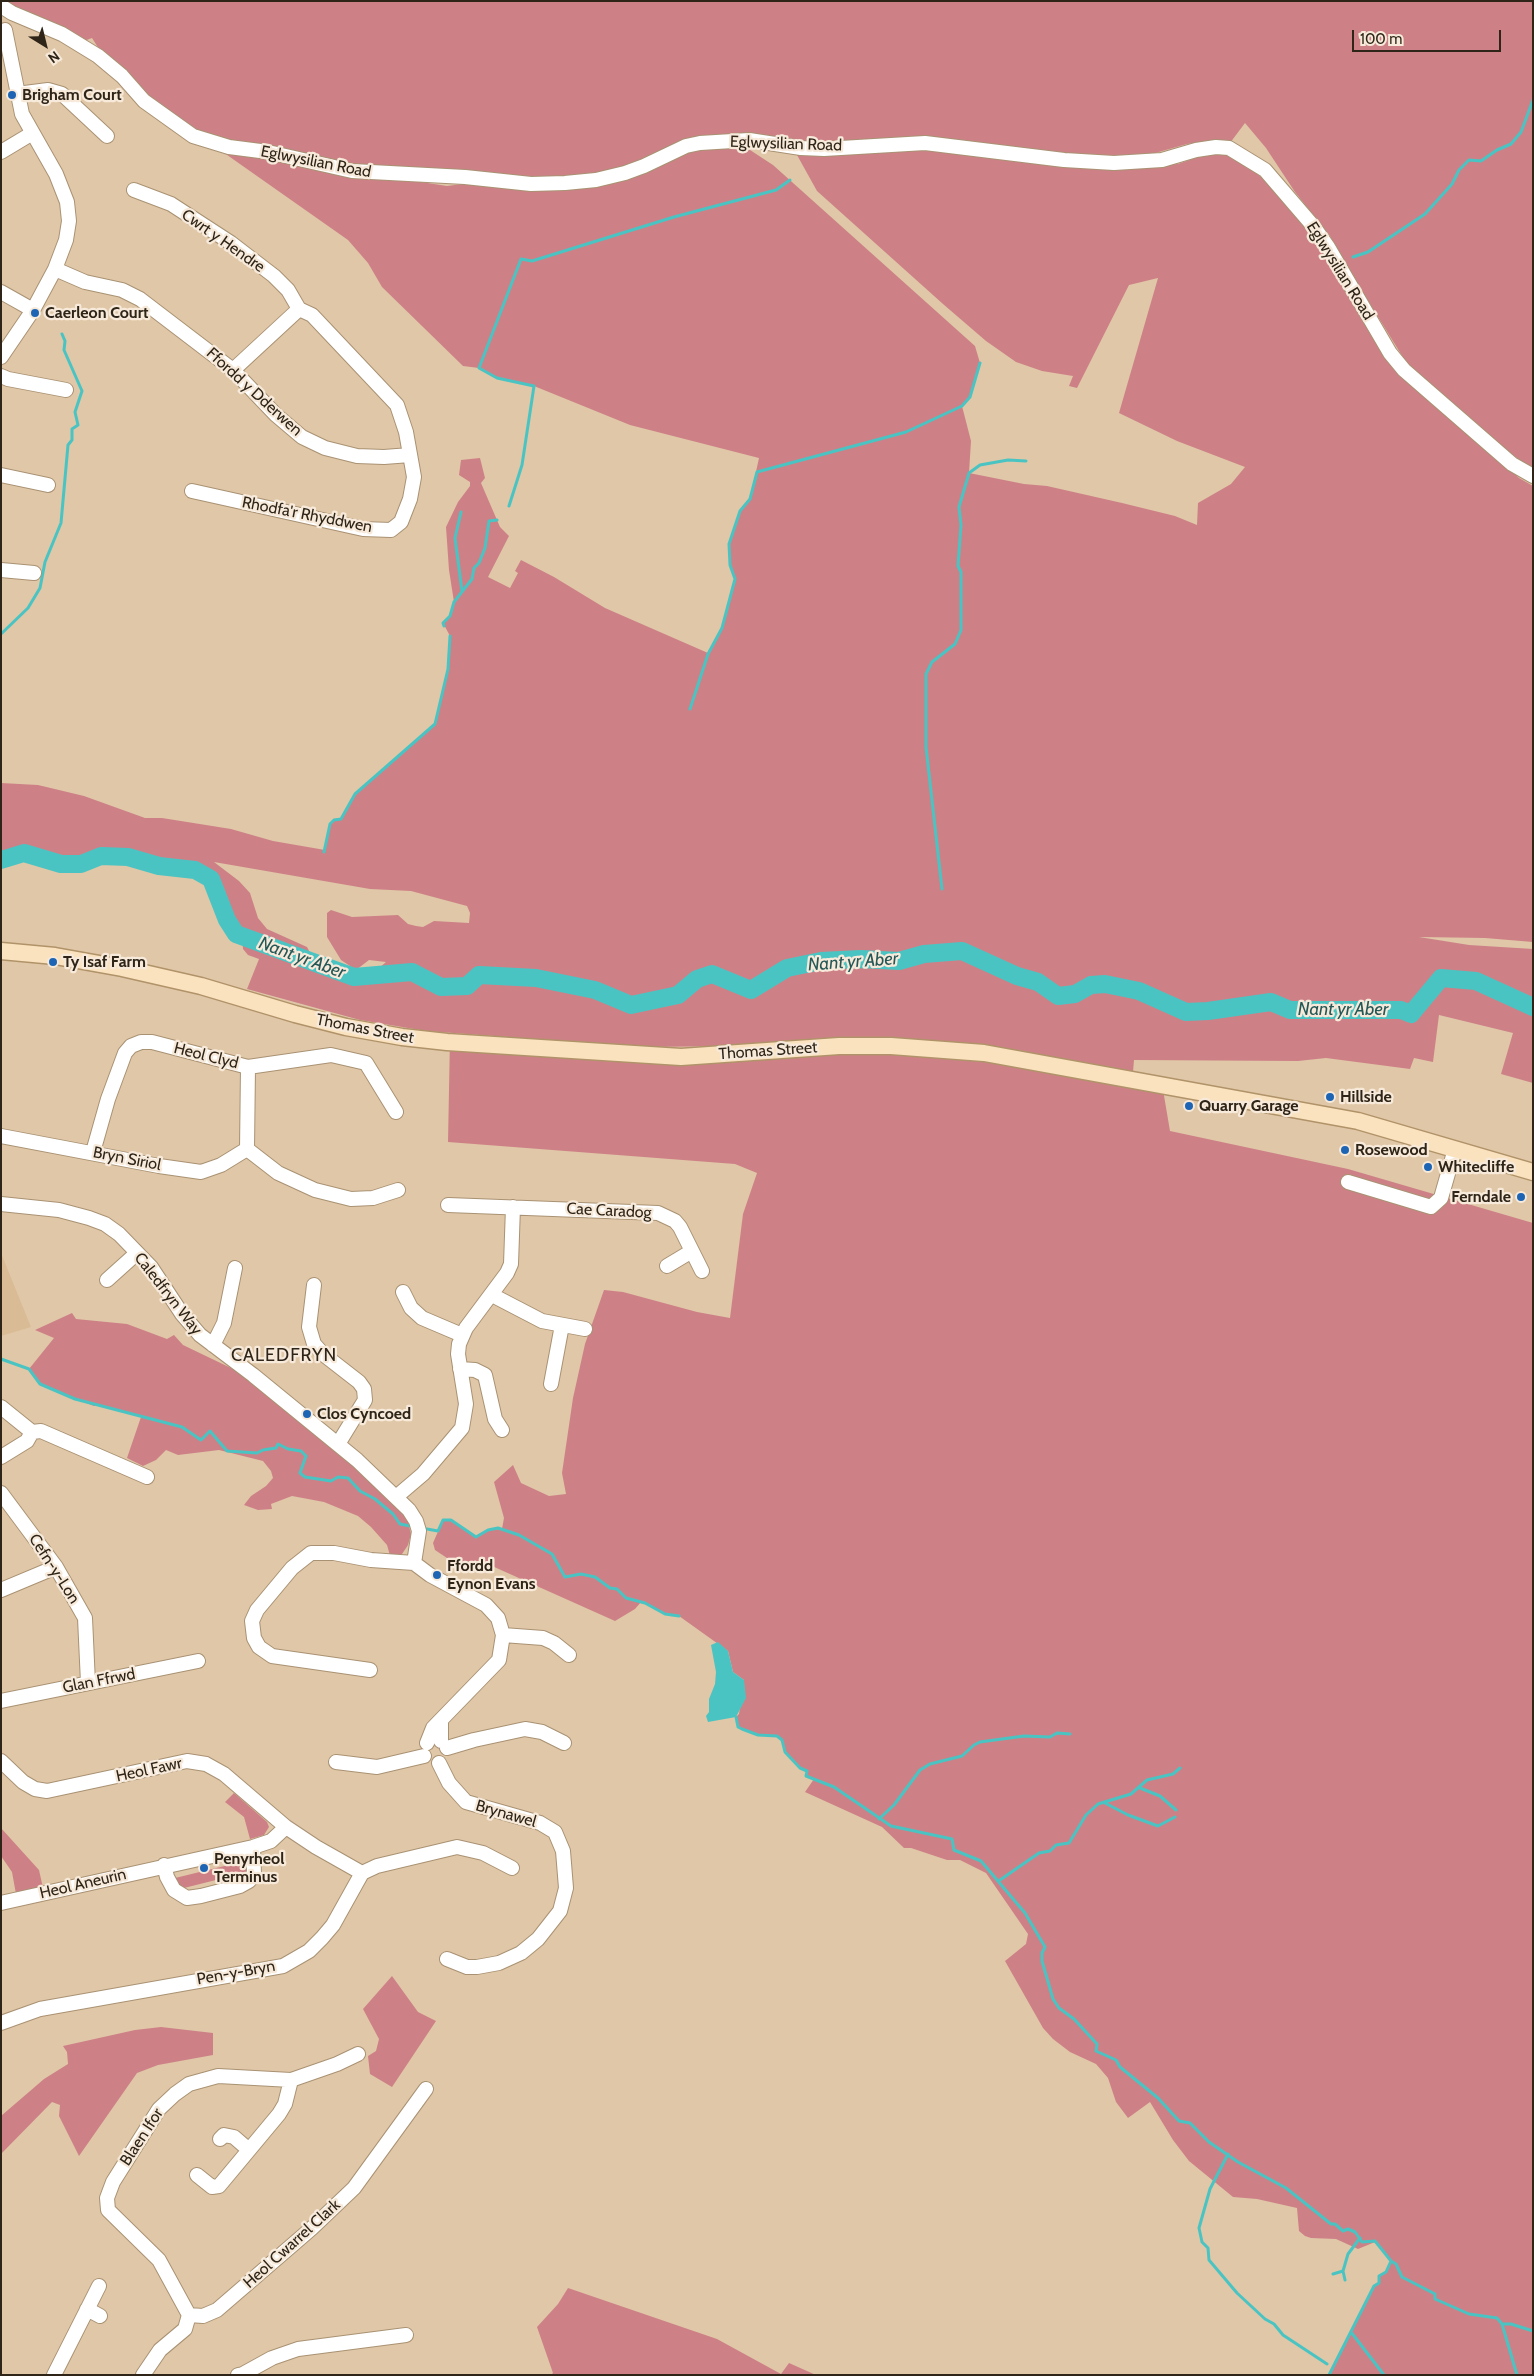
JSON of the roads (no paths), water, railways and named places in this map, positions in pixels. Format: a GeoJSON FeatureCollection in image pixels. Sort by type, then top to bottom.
{"type":"FeatureCollection","features":[{"type":"Feature","properties":{"kind":"main road","name":"Thomas Street"},"geometry":{"type":"LineString","coordinates":[[1,951],[63,958],[122,968],[201,986],[346,1027],[402,1037],[447,1042],[681,1056],[839,1046],[891,1046],[984,1053],[1358,1121],[1533,1172]]}},
{"type":"Feature","properties":{"kind":"street","name":"Eglwysilian Road"},"geometry":{"type":"LineString","coordinates":[[1,6],[12,13],[62,34],[98,56],[160,114],[193,136],[230,147],[268,152],[352,171],[465,177],[531,184],[565,183],[596,180],[625,172],[700,142],[749,140],[801,148],[824,149],[924,143],[1064,160],[1114,163],[1162,160],[1196,150],[1216,147],[1229,148],[1265,170],[1314,227],[1328,247],[1390,352],[1404,370],[1512,464],[1533,476]]}},
{"type":"Feature","properties":{"kind":"street"},"geometry":{"type":"LineString","coordinates":[[1,357],[33,310],[55,269],[66,240],[69,221],[68,202],[56,174],[31,134],[22,114],[5,53],[6,30]]}},
{"type":"Feature","properties":{"kind":"street"},"geometry":{"type":"LineString","coordinates":[[17,94],[55,91],[67,99],[106,136]]}},
{"type":"Feature","properties":{"kind":"street"},"geometry":{"type":"LineString","coordinates":[[1,152],[31,134]]}},
{"type":"Feature","properties":{"kind":"street","name":"Cwrt y Hendre"},"geometry":{"type":"LineString","coordinates":[[134,190],[171,204],[232,243],[274,276],[288,290],[299,309]]}},
{"type":"Feature","properties":{"kind":"street","name":"Ffordd y Dderwen"},"geometry":{"type":"LineString","coordinates":[[55,269],[85,282],[110,286],[132,294],[233,370],[276,415],[302,437],[325,448],[357,456],[384,457],[410,455]]}},
{"type":"Feature","properties":{"kind":"street"},"geometry":{"type":"LineString","coordinates":[[1,292],[33,310]]}},
{"type":"Feature","properties":{"kind":"street"},"geometry":{"type":"LineString","coordinates":[[233,370],[299,309]]}},
{"type":"Feature","properties":{"kind":"street","name":"Rhodfa'r Rhyddwen"},"geometry":{"type":"LineString","coordinates":[[192,491],[363,529],[392,530],[401,522],[410,499],[414,477],[406,432],[397,405],[312,315],[299,309]]}},
{"type":"Feature","properties":{"kind":"street"},"geometry":{"type":"LineString","coordinates":[[1,376],[66,390]]}},
{"type":"Feature","properties":{"kind":"street"},"geometry":{"type":"LineString","coordinates":[[1,475],[48,485]]}},
{"type":"Feature","properties":{"kind":"street"},"geometry":{"type":"LineString","coordinates":[[1,570],[34,573]]}},
{"type":"Feature","properties":{"kind":"street","name":"Heol Clyd"},"geometry":{"type":"LineString","coordinates":[[93,1152],[108,1099],[125,1053],[132,1046],[142,1042],[152,1042],[248,1067],[331,1055],[366,1063],[396,1112]]}},
{"type":"Feature","properties":{"kind":"street"},"geometry":{"type":"LineString","coordinates":[[248,1067],[247,1149],[278,1173],[315,1190],[351,1199],[373,1198],[398,1190]]}},
{"type":"Feature","properties":{"kind":"street","name":"Bryn Siriol"},"geometry":{"type":"LineString","coordinates":[[1,1136],[159,1166],[201,1172],[221,1165],[247,1149]]}},
{"type":"Feature","properties":{"kind":"street"},"geometry":{"type":"LineString","coordinates":[[1348,1182],[1432,1207],[1441,1198],[1456,1149]]}},
{"type":"Feature","properties":{"kind":"street","name":"Caledfryn Way"},"geometry":{"type":"LineString","coordinates":[[1,1204],[59,1210],[105,1224],[137,1253],[163,1283],[190,1325],[338,1444],[414,1515],[418,1526],[414,1563]]}},
{"type":"Feature","properties":{"kind":"street","name":"Cae Caradog"},"geometry":{"type":"LineString","coordinates":[[448,1204],[658,1213],[675,1221],[684,1232],[702,1271]]}},
{"type":"Feature","properties":{"kind":"street"},"geometry":{"type":"LineString","coordinates":[[396,1497],[423,1474],[462,1428],[466,1404],[458,1349],[462,1335],[492,1295],[511,1264],[513,1208]]}},
{"type":"Feature","properties":{"kind":"street"},"geometry":{"type":"LineString","coordinates":[[667,1266],[692,1250]]}},
{"type":"Feature","properties":{"kind":"street"},"geometry":{"type":"LineString","coordinates":[[107,1280],[137,1253]]}},
{"type":"Feature","properties":{"kind":"street"},"geometry":{"type":"LineString","coordinates":[[213,1345],[224,1323],[235,1268]]}},
{"type":"Feature","properties":{"kind":"street"},"geometry":{"type":"LineString","coordinates":[[309,1289],[309,1327],[314,1344],[323,1354],[359,1382],[364,1389],[365,1400],[338,1444]]}},
{"type":"Feature","properties":{"kind":"street"},"geometry":{"type":"LineString","coordinates":[[403,1292],[411,1308],[422,1318],[462,1335]]}},
{"type":"Feature","properties":{"kind":"street"},"geometry":{"type":"LineString","coordinates":[[492,1295],[533,1317],[585,1329]]}},
{"type":"Feature","properties":{"kind":"street"},"geometry":{"type":"LineString","coordinates":[[552,1384],[562,1325]]}},
{"type":"Feature","properties":{"kind":"street"},"geometry":{"type":"LineString","coordinates":[[460,1369],[475,1370],[485,1375],[495,1419],[502,1430]]}},
{"type":"Feature","properties":{"kind":"street"},"geometry":{"type":"LineString","coordinates":[[1,1407],[32,1432],[41,1431],[147,1477]]}},
{"type":"Feature","properties":{"kind":"street"},"geometry":{"type":"LineString","coordinates":[[1,1457],[27,1441],[32,1432]]}},
{"type":"Feature","properties":{"kind":"street","name":"Cefn-y-Lon"},"geometry":{"type":"LineString","coordinates":[[1,1493],[56,1567],[85,1618],[88,1684]]}},
{"type":"Feature","properties":{"kind":"street"},"geometry":{"type":"LineString","coordinates":[[370,1670],[272,1656],[259,1647],[254,1638],[252,1620],[257,1610],[292,1568],[311,1554],[334,1553],[371,1560],[414,1563],[437,1579],[486,1605],[498,1618],[503,1635],[499,1660],[430,1733],[435,1747]]}},
{"type":"Feature","properties":{"kind":"street"},"geometry":{"type":"LineString","coordinates":[[1,1590],[56,1567]]}},
{"type":"Feature","properties":{"kind":"street"},"geometry":{"type":"LineString","coordinates":[[503,1635],[543,1638],[554,1643],[569,1655]]}},
{"type":"Feature","properties":{"kind":"street","name":"Glan Ffrwd"},"geometry":{"type":"LineString","coordinates":[[1,1701],[198,1661]]}},
{"type":"Feature","properties":{"kind":"street"},"geometry":{"type":"LineString","coordinates":[[336,1762],[378,1767],[435,1747],[525,1729],[542,1732],[564,1743]]}},
{"type":"Feature","properties":{"kind":"street","name":"Brynawel"},"geometry":{"type":"LineString","coordinates":[[435,1747],[447,1758],[439,1763],[449,1783],[466,1802],[540,1823],[554,1832],[561,1844],[566,1888],[560,1911],[538,1939],[521,1953],[500,1963],[483,1966],[467,1967],[447,1960]]}},
{"type":"Feature","properties":{"kind":"street","name":"Heol Fawr"},"geometry":{"type":"LineString","coordinates":[[1,1761],[23,1782],[35,1789],[47,1791],[187,1761],[199,1762],[224,1774],[286,1827],[316,1847],[362,1872]]}},
{"type":"Feature","properties":{"kind":"street","name":"Heol Aneurin"},"geometry":{"type":"LineString","coordinates":[[1,1903],[164,1865],[253,1847],[271,1841],[286,1827]]}},
{"type":"Feature","properties":{"kind":"street"},"geometry":{"type":"LineString","coordinates":[[164,1865],[174,1890],[187,1898],[240,1886],[249,1881],[254,1873],[253,1847]]}},
{"type":"Feature","properties":{"kind":"street"},"geometry":{"type":"LineString","coordinates":[[362,1872],[377,1866],[458,1847],[482,1853],[512,1868]]}},
{"type":"Feature","properties":{"kind":"street","name":"Pen-y-Bryn"},"geometry":{"type":"LineString","coordinates":[[2,2021],[40,2009],[283,1966],[309,1951],[333,1925],[362,1872]]}},
{"type":"Feature","properties":{"kind":"street","name":"Blaen Ifor"},"geometry":{"type":"LineString","coordinates":[[189,2315],[159,2260],[108,2210],[107,2198],[113,2182],[159,2110],[175,2094],[189,2084],[218,2076],[291,2080],[337,2064],[358,2054]]}},
{"type":"Feature","properties":{"kind":"street"},"geometry":{"type":"LineString","coordinates":[[197,2175],[212,2187],[219,2186],[285,2104],[291,2080]]}},
{"type":"Feature","properties":{"kind":"street","name":"Heol Cwarrel Clark"},"geometry":{"type":"LineString","coordinates":[[189,2315],[202,2316],[216,2310],[312,2228],[354,2188],[426,2089]]}},
{"type":"Feature","properties":{"kind":"street"},"geometry":{"type":"LineString","coordinates":[[220,2139],[224,2136],[234,2137],[249,2150]]}},
{"type":"Feature","properties":{"kind":"street"},"geometry":{"type":"LineString","coordinates":[[54,2375],[99,2286]]}},
{"type":"Feature","properties":{"kind":"street"},"geometry":{"type":"LineString","coordinates":[[87,2309],[100,2316]]}},
{"type":"Feature","properties":{"kind":"street"},"geometry":{"type":"LineString","coordinates":[[144,2375],[160,2350],[185,2328],[189,2315]]}},
{"type":"Feature","properties":{"kind":"street"},"geometry":{"type":"LineString","coordinates":[[238,2375],[244,2374],[272,2358],[298,2349],[406,2335]]}},
{"type":"Feature","properties":{"kind":"water"},"geometry":{"type":"Polygon","coordinates":[[[718,1642],[728,1651],[733,1672],[744,1680],[746,1698],[736,1717],[708,1722],[706,1716],[709,1712],[709,1699],[715,1684],[716,1672],[711,1645],[718,1642]]]}},
{"type":"Feature","properties":{"kind":"waterway"},"geometry":{"type":"LineString","coordinates":[[1353,257],[1368,252],[1425,214],[1452,184],[1459,170],[1469,160],[1481,161],[1497,150],[1511,144],[1521,132],[1533,100]]}},
{"type":"Feature","properties":{"kind":"waterway"},"geometry":{"type":"LineString","coordinates":[[509,506],[522,465],[534,386],[497,378],[479,368],[521,259],[532,261],[674,217],[776,190],[790,180]]}},
{"type":"Feature","properties":{"kind":"waterway"},"geometry":{"type":"LineString","coordinates":[[1,634],[28,608],[40,588],[45,562],[61,523],[68,445],[72,440],[72,429],[78,425],[75,412],[82,391],[64,350],[65,341],[62,334]]}},
{"type":"Feature","properties":{"kind":"waterway"},"geometry":{"type":"LineString","coordinates":[[690,709],[708,654],[722,628],[735,579],[730,565],[729,544],[740,511],[750,499],[757,472],[906,432],[962,406],[970,397],[980,363]]}},
{"type":"Feature","properties":{"kind":"waterway"},"geometry":{"type":"LineString","coordinates":[[942,889],[926,747],[926,674],[932,662],[955,644],[961,630],[961,572],[958,566],[961,525],[959,507],[969,473],[980,465],[1008,460],[1026,461]]}},
{"type":"Feature","properties":{"kind":"waterway"},"geometry":{"type":"LineString","coordinates":[[461,512],[455,538],[462,591]]}},
{"type":"Feature","properties":{"kind":"waterway"},"geometry":{"type":"LineString","coordinates":[[444,626],[443,623],[450,616],[454,602],[472,579],[474,568],[479,563],[485,548],[489,521],[497,520]]}},
{"type":"Feature","properties":{"kind":"waterway"},"geometry":{"type":"LineString","coordinates":[[324,852],[330,824],[334,820],[341,819],[355,794],[435,724],[448,669],[450,636]]}},
{"type":"Feature","properties":{"kind":"waterway","name":"Nant yr Aber"},"geometry":{"type":"LineString","coordinates":[[1,860],[24,853],[61,864],[81,864],[101,856],[128,857],[159,866],[195,870],[211,879],[227,920],[236,934],[354,977],[412,972],[441,987],[467,986],[479,975],[536,978],[595,990],[631,1005],[678,995],[697,979],[712,974],[751,990],[787,968],[821,961],[861,959],[899,961],[924,954],[962,951],[1017,976],[1038,982],[1058,996],[1075,994],[1091,985],[1105,984],[1139,991],[1186,1012],[1208,1011],[1271,1002],[1290,1010],[1401,1010],[1411,1014],[1441,978],[1476,981],[1533,1007]]}},
{"type":"Feature","properties":{"kind":"waterway"},"geometry":{"type":"LineString","coordinates":[[1,1359],[29,1369],[40,1384],[75,1399],[182,1427],[201,1440],[210,1431],[227,1451],[257,1453],[276,1448],[278,1444],[288,1449],[301,1451],[306,1456],[300,1473],[305,1477],[331,1481],[338,1477],[348,1478],[360,1491],[375,1499],[393,1514],[400,1524],[410,1526]]}},
{"type":"Feature","properties":{"kind":"waterway"},"geometry":{"type":"LineString","coordinates":[[427,1529],[438,1531],[443,1520],[451,1520],[476,1537],[488,1530],[498,1528],[519,1535],[552,1554],[565,1577],[581,1574],[595,1577],[610,1588],[617,1589],[626,1598],[645,1603],[665,1614],[679,1616]]}},
{"type":"Feature","properties":{"kind":"waterway"},"geometry":{"type":"LineString","coordinates":[[736,1717],[738,1727],[742,1729],[758,1735],[777,1736],[782,1740],[785,1752],[800,1768],[807,1771],[806,1776],[834,1787],[891,1826],[952,1839],[954,1850],[981,1861],[1025,1913],[1045,1947],[1042,1953],[1042,1961],[1053,1999],[1059,2008],[1074,2019],[1097,2044],[1096,2051],[1116,2060],[1120,2067],[1158,2098],[1179,2121],[1190,2123],[1209,2142],[1238,2162],[1286,2188],[1331,2224],[1335,2224],[1343,2231],[1348,2229],[1355,2232],[1362,2242],[1375,2241],[1391,2261],[1396,2264],[1402,2277],[1435,2294],[1435,2299],[1469,2314],[1497,2318],[1502,2324],[1511,2324],[1533,2331]]}},
{"type":"Feature","properties":{"kind":"waterway"},"geometry":{"type":"LineString","coordinates":[[879,1819],[894,1805],[920,1770],[930,1764],[962,1756],[980,1742],[1024,1736],[1050,1737],[1057,1733],[1070,1734]]}},
{"type":"Feature","properties":{"kind":"waterway"},"geometry":{"type":"LineString","coordinates":[[1000,1880],[1039,1853],[1050,1851],[1056,1845],[1069,1843],[1086,1815],[1098,1804],[1131,1794],[1147,1780],[1173,1774],[1180,1768]]}},
{"type":"Feature","properties":{"kind":"waterway"},"geometry":{"type":"LineString","coordinates":[[1140,1788],[1160,1796],[1176,1810]]}},
{"type":"Feature","properties":{"kind":"waterway"},"geometry":{"type":"LineString","coordinates":[[1105,1803],[1128,1815],[1158,1826],[1175,1817]]}},
{"type":"Feature","properties":{"kind":"waterway"},"geometry":{"type":"LineString","coordinates":[[1228,2154],[1210,2189],[1199,2228],[1202,2242],[1208,2248],[1209,2260],[1237,2293],[1265,2319],[1274,2324],[1283,2335],[1327,2364]]}},
{"type":"Feature","properties":{"kind":"waterway"},"geometry":{"type":"LineString","coordinates":[[1345,2280],[1343,2271],[1348,2254],[1360,2238]]}},
{"type":"Feature","properties":{"kind":"waterway"},"geometry":{"type":"LineString","coordinates":[[1329,2375],[1374,2286],[1379,2283],[1379,2276],[1386,2272],[1391,2261]]}},
{"type":"Feature","properties":{"kind":"waterway"},"geometry":{"type":"LineString","coordinates":[[1333,2274],[1343,2271]]}},
{"type":"Feature","properties":{"kind":"waterway"},"geometry":{"type":"LineString","coordinates":[[1502,2324],[1517,2375]]}},
{"type":"Feature","properties":{"kind":"waterway"},"geometry":{"type":"LineString","coordinates":[[1351,2332],[1384,2375]]}},
{"type":"Feature","properties":{"kind":"place","name":"Brigham Court"},"geometry":{"type":"Point","coordinates":[12,95]}},
{"type":"Feature","properties":{"kind":"place","name":"Caerleon Court"},"geometry":{"type":"Point","coordinates":[35,313]}},
{"type":"Feature","properties":{"kind":"place","name":"Ty Isaf Farm"},"geometry":{"type":"Point","coordinates":[53,962]}},
{"type":"Feature","properties":{"kind":"place","name":"Hillside"},"geometry":{"type":"Point","coordinates":[1330,1097]}},
{"type":"Feature","properties":{"kind":"place","name":"Quarry Garage"},"geometry":{"type":"Point","coordinates":[1189,1106]}},
{"type":"Feature","properties":{"kind":"place","name":"Rosewood"},"geometry":{"type":"Point","coordinates":[1345,1150]}},
{"type":"Feature","properties":{"kind":"place","name":"Whitecliffe"},"geometry":{"type":"Point","coordinates":[1428,1167]}},
{"type":"Feature","properties":{"kind":"place","name":"Ferndale"},"geometry":{"type":"Point","coordinates":[1521,1197]}},
{"type":"Feature","properties":{"kind":"place","name":"Clos Cyncoed"},"geometry":{"type":"Point","coordinates":[307,1414]}},
{"type":"Feature","properties":{"kind":"place","name":"Ffordd Eynon Evans"},"geometry":{"type":"Point","coordinates":[437,1575]}},
{"type":"Feature","properties":{"kind":"place","name":"Penyrheol Terminus"},"geometry":{"type":"Point","coordinates":[204,1868]}},
{"type":"Feature","properties":{"kind":"district","name":"CALEDFRYN"},"geometry":{"type":"Point","coordinates":[284,1356]}}]}
